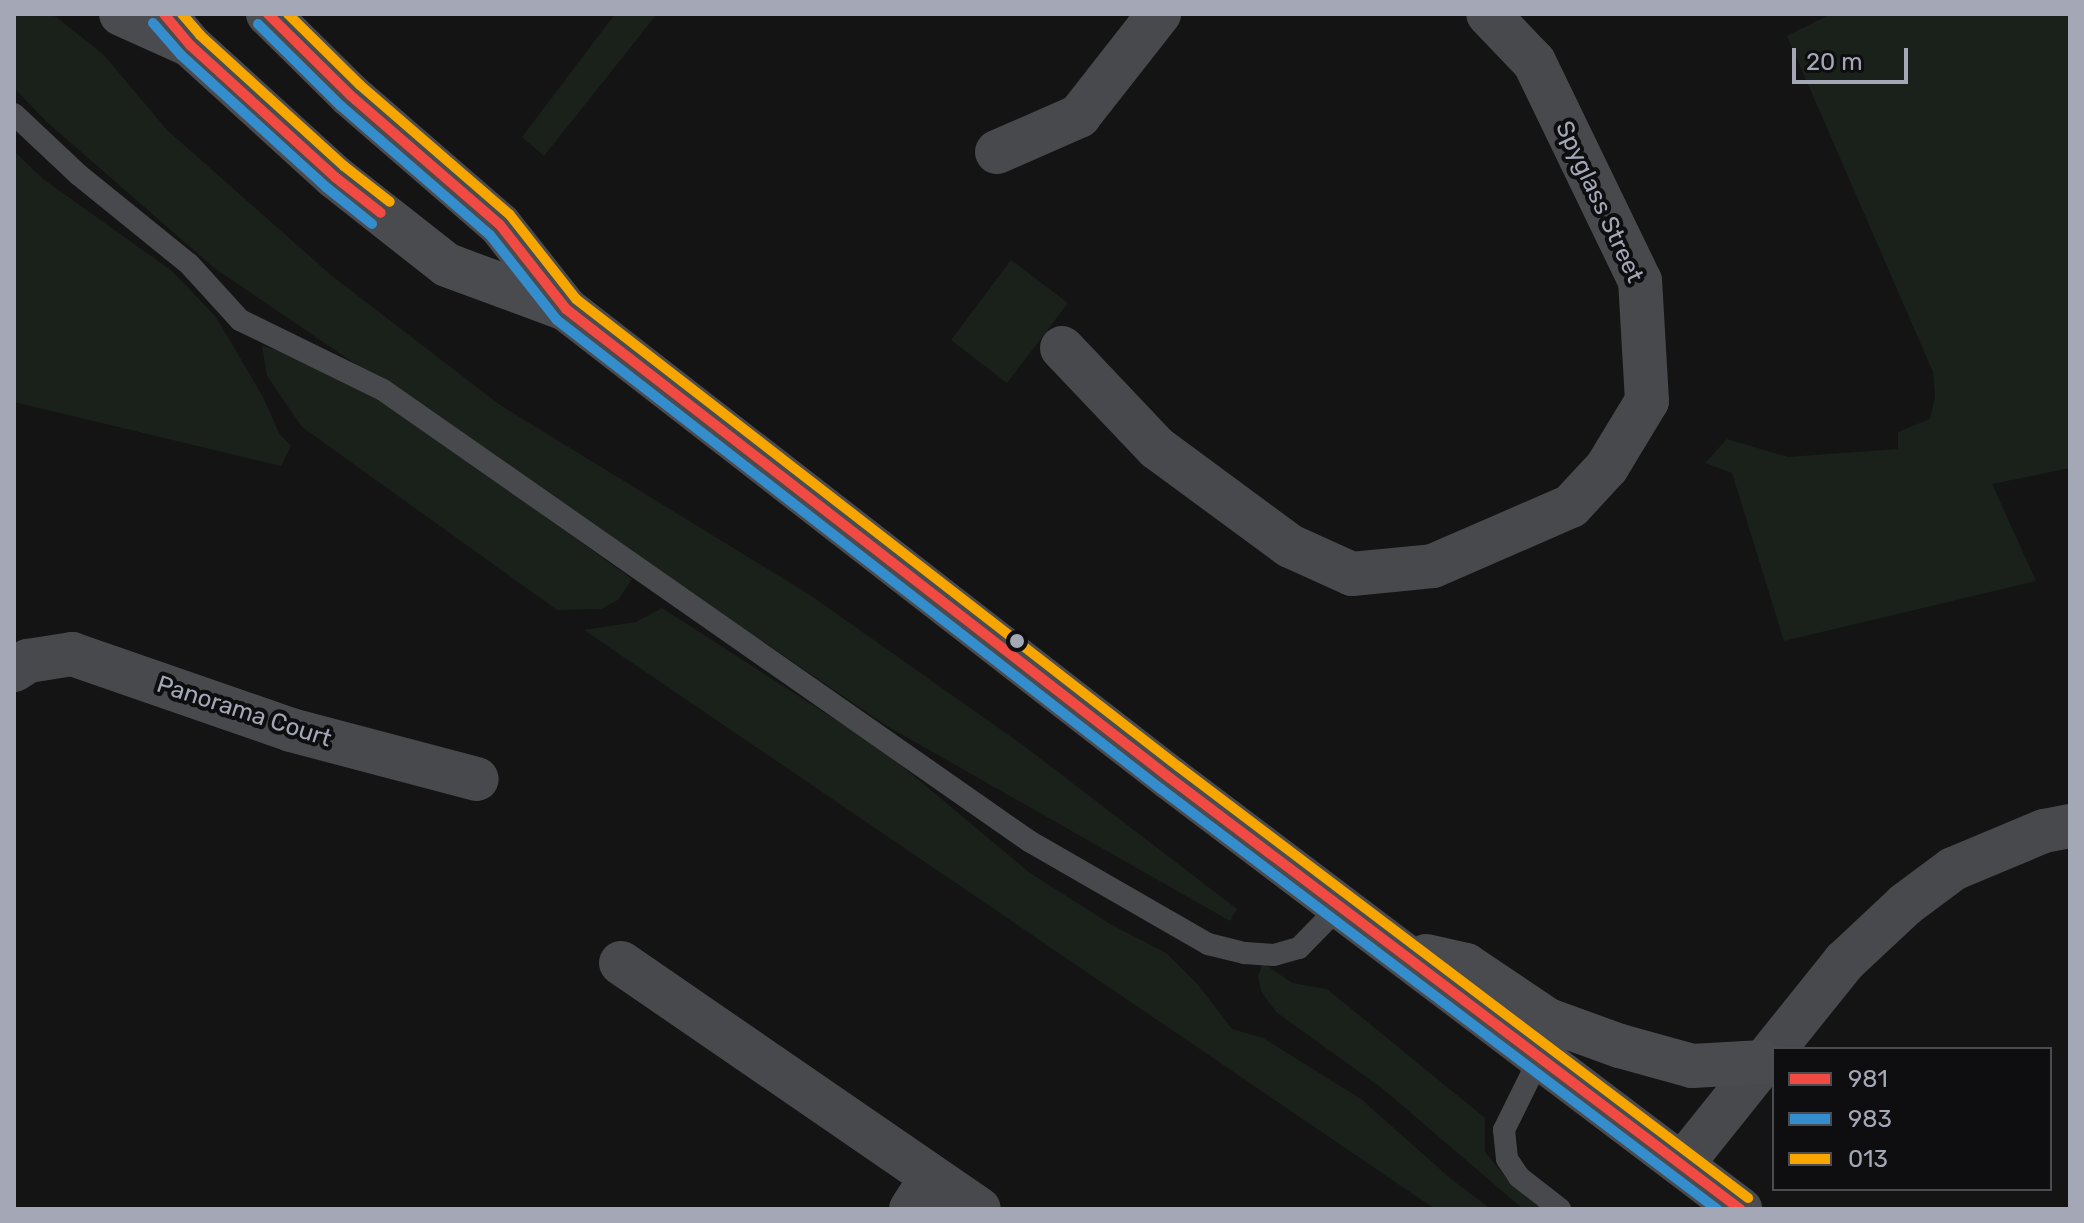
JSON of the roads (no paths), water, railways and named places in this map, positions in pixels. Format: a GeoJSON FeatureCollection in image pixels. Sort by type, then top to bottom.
{"type":"FeatureCollection","features":[{"type":"Feature","properties":{"kind":"main road"},"geometry":{"type":"LineString","coordinates":[[121,14],[177,30],[335,177],[447,265],[566,309]]}},
{"type":"Feature","properties":{"kind":"main road"},"geometry":{"type":"LineString","coordinates":[[268,14],[350,95],[500,225],[566,309],[1339,907],[1683,1163],[1740,1209]]}},
{"type":"Feature","properties":{"kind":"main road"},"geometry":{"type":"LineString","coordinates":[[1396,950],[1466,965],[1548,1020],[1663,1059],[1692,1066],[1763,1062]]}},
{"type":"Feature","properties":{"kind":"street"},"geometry":{"type":"LineString","coordinates":[[997,152],[1079,116],[1159,14]]}},
{"type":"Feature","properties":{"kind":"street","name":"Spyglass Street"},"geometry":{"type":"LineString","coordinates":[[1062,348],[1157,448],[1290,546],[1352,574],[1433,566],[1571,506],[1616,455],[1647,401],[1640,281],[1534,62],[1488,14]]}},
{"type":"Feature","properties":{"kind":"street","name":"Panorama Court"},"geometry":{"type":"LineString","coordinates":[[14,670],[28,661],[72,654],[291,730],[477,779]]}},
{"type":"Feature","properties":{"kind":"street"},"geometry":{"type":"LineString","coordinates":[[1775,1047],[1844,962],[1906,904],[1953,869],[2044,831],[2070,826]]}},
{"type":"Feature","properties":{"kind":"street"},"geometry":{"type":"LineString","coordinates":[[621,963],[922,1193],[979,1209]]}},
{"type":"Feature","properties":{"kind":"street"},"geometry":{"type":"LineString","coordinates":[[1683,1163],[1772,1051]]}},
{"type":"Feature","properties":{"kind":"lane"},"geometry":{"type":"LineString","coordinates":[[14,114],[79,175],[189,264],[240,320],[383,390],[1029,841],[1208,944],[1245,953],[1274,955],[1299,948],[1339,907]]}},
{"type":"Feature","properties":{"kind":"lane"},"geometry":{"type":"LineString","coordinates":[[1540,1057],[1504,1130],[1507,1159],[1519,1177],[1560,1209]]}}]}
